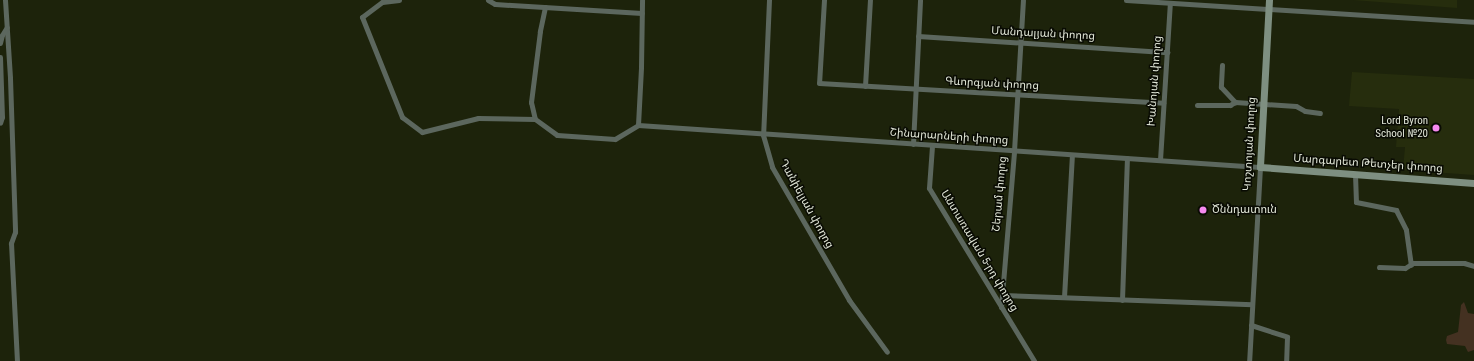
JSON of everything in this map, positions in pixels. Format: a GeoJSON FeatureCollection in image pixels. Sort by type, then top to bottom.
{"type":"FeatureCollection","features":[{"type":"Feature","properties":{"kind":"street"},"geometry":{"type":"LineString","coordinates":[[5,0],[15,232],[11,243],[17,361]]}},
{"type":"Feature","properties":{"kind":"street"},"geometry":{"type":"LineString","coordinates":[[399,0],[382,2],[362,17],[402,117],[422,132],[478,118],[535,119],[557,134],[615,139],[638,125],[642,67],[642,0]]}},
{"type":"Feature","properties":{"kind":"street"},"geometry":{"type":"LineString","coordinates":[[489,0],[494,4],[642,13]]}},
{"type":"Feature","properties":{"kind":"street","name":"Դանիելյան փողոց"},"geometry":{"type":"LineString","coordinates":[[769,0],[763,135],[772,167],[849,300],[887,352]]}},
{"type":"Feature","properties":{"kind":"street","name":"Գևորգյան փողոց"},"geometry":{"type":"LineString","coordinates":[[824,0],[819,83],[916,90],[1163,103]]}},
{"type":"Feature","properties":{"kind":"street"},"geometry":{"type":"LineString","coordinates":[[864,86],[870,0]]}},
{"type":"Feature","properties":{"kind":"street"},"geometry":{"type":"LineString","coordinates":[[913,144],[920,0]]}},
{"type":"Feature","properties":{"kind":"street","name":"Շերամ փողոց"},"geometry":{"type":"LineString","coordinates":[[1001,307],[1014,151],[1016,95],[1023,0]]}},
{"type":"Feature","properties":{"kind":"street"},"geometry":{"type":"LineString","coordinates":[[1126,0],[1474,22]]}},
{"type":"Feature","properties":{"kind":"street","name":"Կոշտոյան փողոց"},"geometry":{"type":"LineString","coordinates":[[1249,361],[1269,0]]}},
{"type":"Feature","properties":{"kind":"street","name":"Խանոյան փողոց"},"geometry":{"type":"LineString","coordinates":[[1160,160],[1170,3]]}},
{"type":"Feature","properties":{"kind":"street"},"geometry":{"type":"LineString","coordinates":[[535,119],[531,102],[540,31],[545,7]]}},
{"type":"Feature","properties":{"kind":"street"},"geometry":{"type":"LineString","coordinates":[[0,43],[2,35],[7,27]]}},
{"type":"Feature","properties":{"kind":"street","name":"Մանդալյան փողոց"},"geometry":{"type":"LineString","coordinates":[[918,36],[1167,52]]}},
{"type":"Feature","properties":{"kind":"street"},"geometry":{"type":"LineString","coordinates":[[0,56],[2,117],[0,123]]}},
{"type":"Feature","properties":{"kind":"street"},"geometry":{"type":"LineString","coordinates":[[1222,65],[1221,87],[1235,102]]}},
{"type":"Feature","properties":{"kind":"street"},"geometry":{"type":"LineString","coordinates":[[1197,105],[1230,105],[1235,102],[1296,106],[1305,111],[1320,113]]}},
{"type":"Feature","properties":{"kind":"street","name":"Շինարարների փողոց"},"geometry":{"type":"LineString","coordinates":[[638,125],[763,135],[1260,167]]}},
{"type":"Feature","properties":{"kind":"street","name":"Անտառավան 5-րդ փողոց"},"geometry":{"type":"LineString","coordinates":[[932,146],[929,188],[1034,361]]}},
{"type":"Feature","properties":{"kind":"street"},"geometry":{"type":"LineString","coordinates":[[1064,297],[1072,155]]}},
{"type":"Feature","properties":{"kind":"street"},"geometry":{"type":"LineString","coordinates":[[1122,300],[1127,158]]}},
{"type":"Feature","properties":{"kind":"street","name":"Մարգարետ Թետչեր փողոց"},"geometry":{"type":"LineString","coordinates":[[1260,167],[1474,183]]}},
{"type":"Feature","properties":{"kind":"street"},"geometry":{"type":"LineString","coordinates":[[1355,174],[1356,202],[1396,210],[1406,230],[1411,265]]}},
{"type":"Feature","properties":{"kind":"street"},"geometry":{"type":"LineString","coordinates":[[1379,267],[1405,268],[1411,265],[1464,263],[1474,266]]}},
{"type":"Feature","properties":{"kind":"street"},"geometry":{"type":"LineString","coordinates":[[1002,295],[1252,304]]}},
{"type":"Feature","properties":{"kind":"street"},"geometry":{"type":"LineString","coordinates":[[1251,325],[1287,337],[1286,361]]}},
{"type":"Feature","properties":{"kind":"shaded area"},"geometry":{"type":"Polygon","coordinates":[[[1353,0],[1457,0],[1457,8],[1353,0]]]}},
{"type":"Feature","properties":{"kind":"shaded area","name":"Lord Byron School №20"},"geometry":{"type":"Polygon","coordinates":[[[1352,72],[1474,79],[1474,175],[1403,170],[1405,147],[1396,147],[1399,109],[1349,106],[1352,72]]]}},
{"type":"Feature","properties":{"kind":"shaded area"},"geometry":{"type":"Polygon","coordinates":[[[1464,302],[1468,313],[1474,314],[1474,350],[1468,352],[1465,346],[1447,344],[1446,340],[1447,336],[1458,332],[1461,305],[1464,302]]]}},
{"type":"Feature","properties":{"kind":"place","name":"Lord Byron School №20"},"geometry":{"type":"Point","coordinates":[1436,128]}},
{"type":"Feature","properties":{"kind":"place","name":"Ծննդատուն"},"geometry":{"type":"Point","coordinates":[1203,210]}}]}
